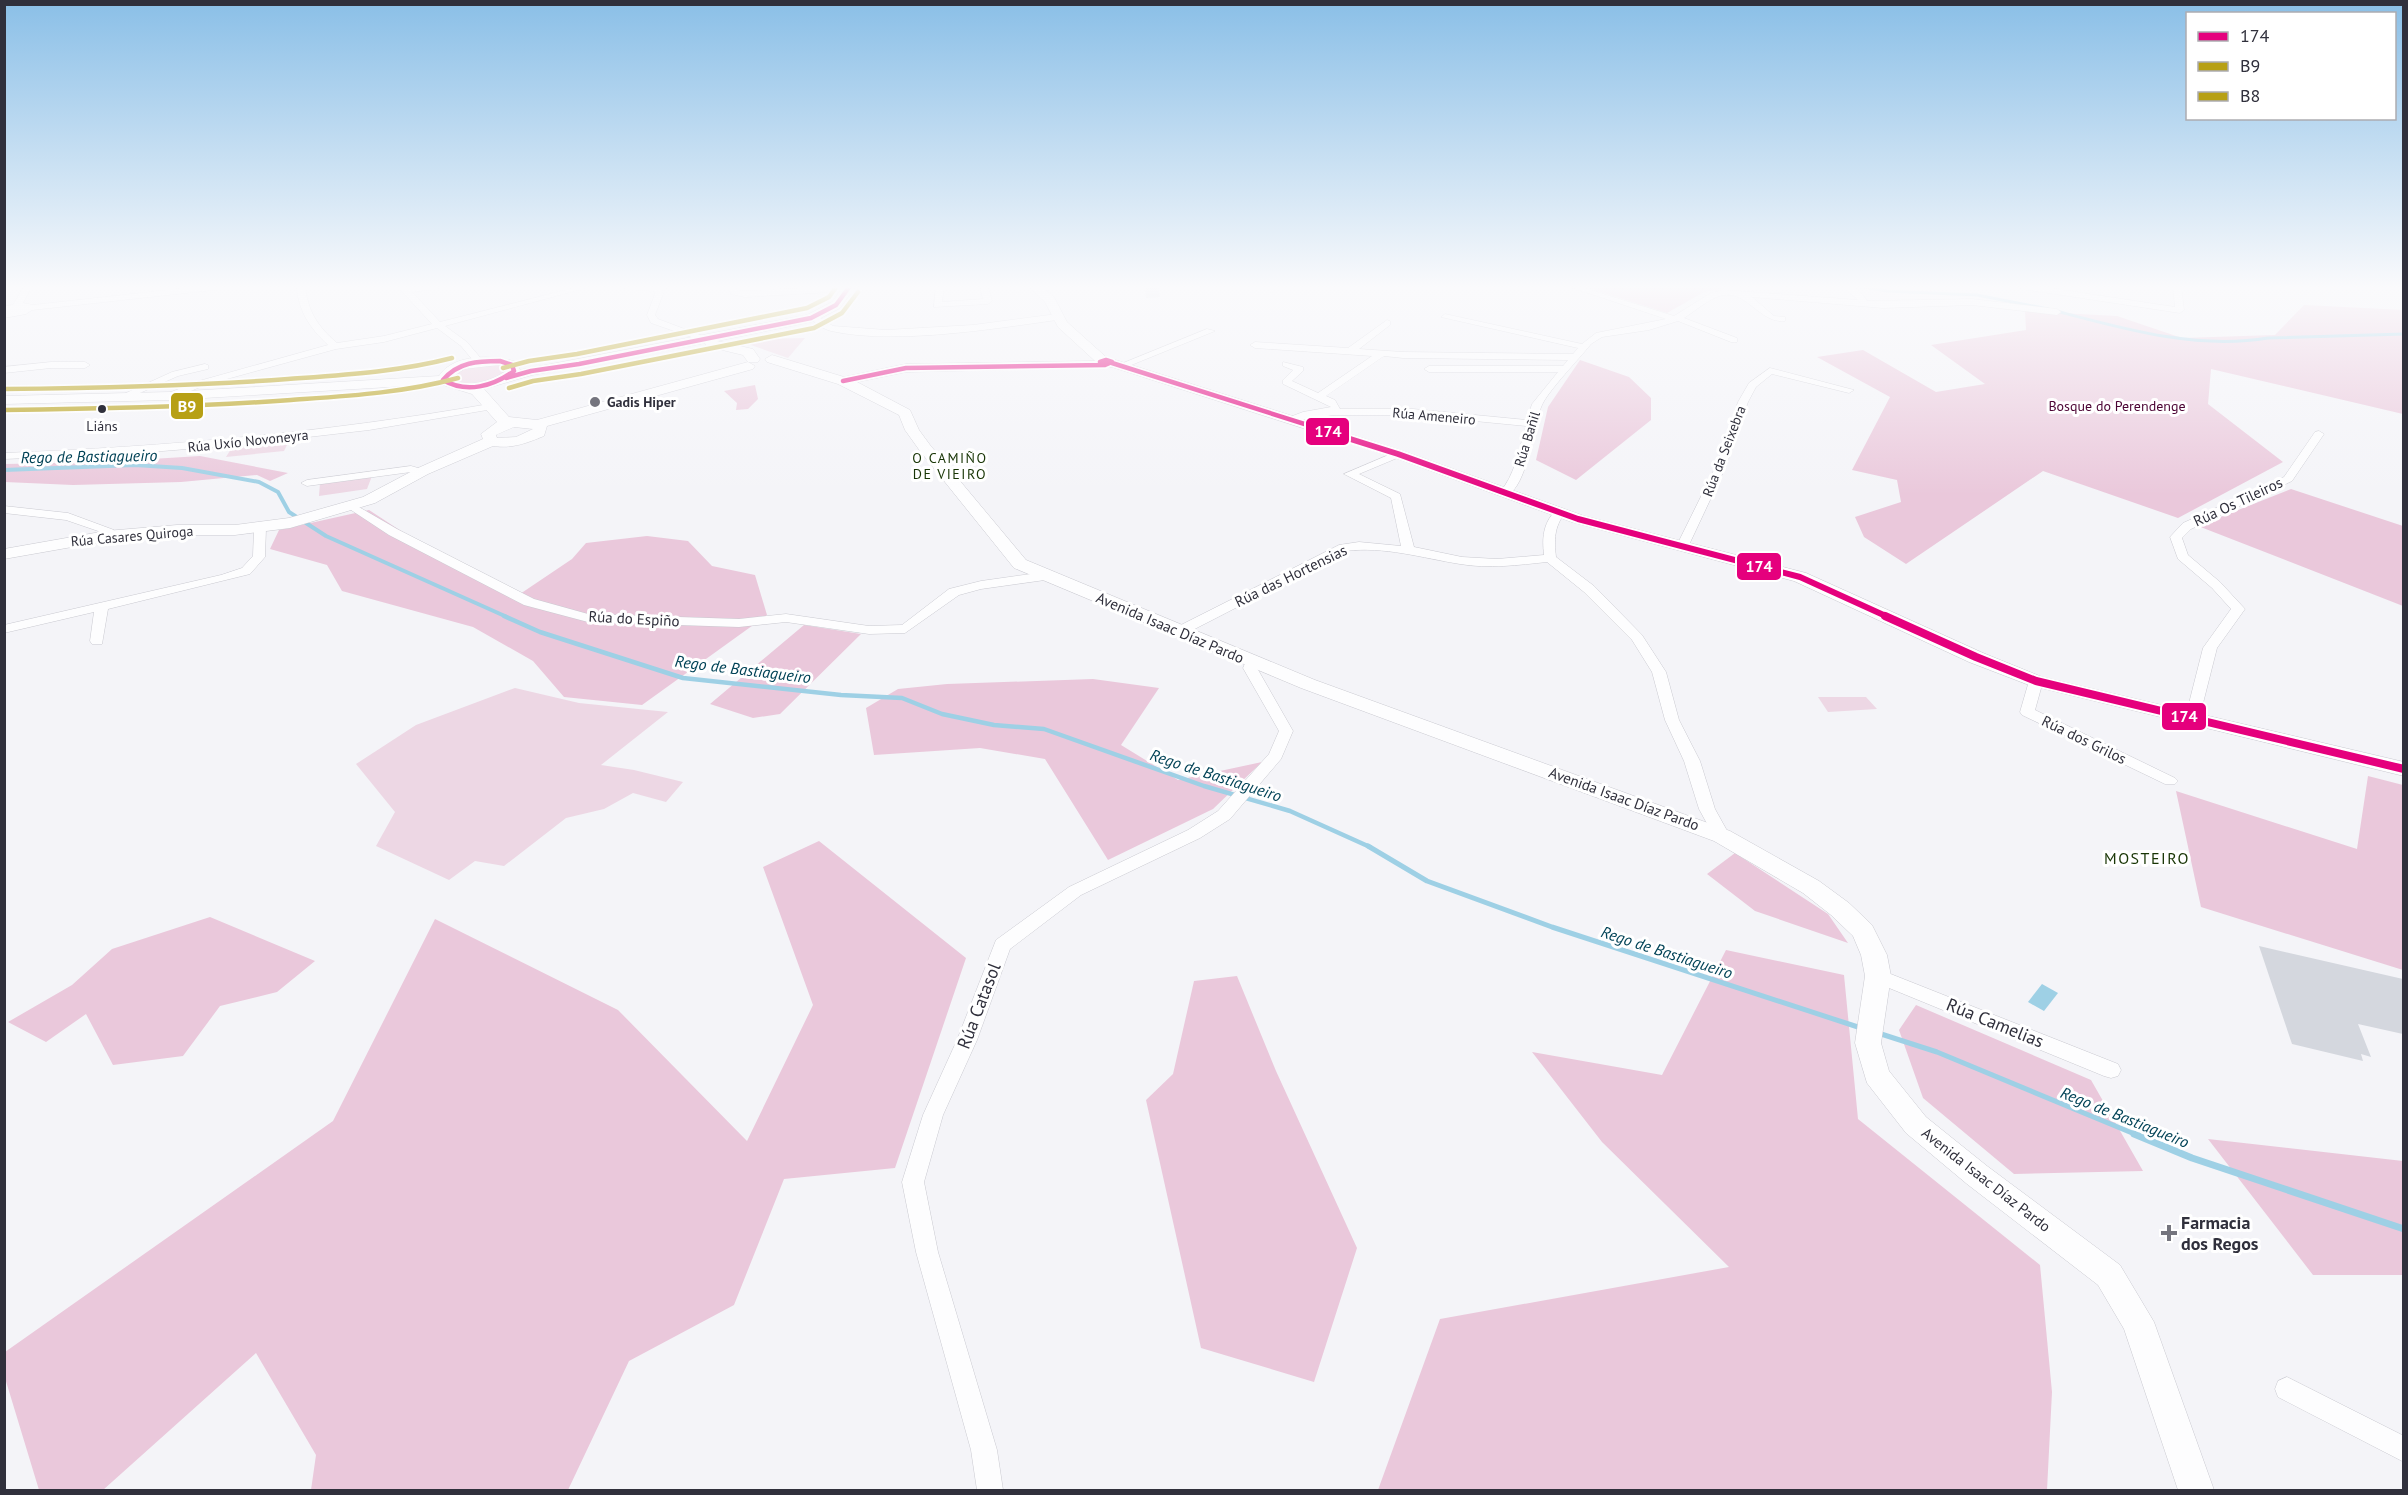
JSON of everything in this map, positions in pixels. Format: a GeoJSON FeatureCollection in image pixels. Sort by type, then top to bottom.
{"type":"FeatureCollection","features":[{"type":"Feature","properties":{"kind":"street"},"geometry":{"type":"LineString","coordinates":[[170,396],[202,383],[300,356]]}},
{"type":"Feature","properties":{"kind":"street"},"geometry":{"type":"LineString","coordinates":[[474,356],[479,362]]}},
{"type":"Feature","properties":{"kind":"street"},"geometry":{"type":"LineString","coordinates":[[389,381],[443,380],[452,386],[493,381],[531,371],[622,356]]}},
{"type":"Feature","properties":{"kind":"street"},"geometry":{"type":"LineString","coordinates":[[749,356],[751,362]]}},
{"type":"Feature","properties":{"kind":"street"},"geometry":{"type":"LineString","coordinates":[[760,356],[770,360]]}},
{"type":"Feature","properties":{"kind":"street"},"geometry":{"type":"LineString","coordinates":[[1101,356],[1109,363],[1398,454],[1559,513],[1614,530],[1800,577],[2002,670],[2036,681],[2403,769]]}},
{"type":"Feature","properties":{"kind":"street"},"geometry":{"type":"LineString","coordinates":[[843,381],[906,369],[1109,363],[1132,356]]}},
{"type":"Feature","properties":{"kind":"street"},"geometry":{"type":"LineString","coordinates":[[1320,396],[1378,356]]}},
{"type":"Feature","properties":{"kind":"street"},"geometry":{"type":"LineString","coordinates":[[1495,356],[1575,357]]}},
{"type":"Feature","properties":{"kind":"street","name":"Rúa Bañil"},"geometry":{"type":"LineString","coordinates":[[1505,493],[1510,489],[1522,459],[1538,404],[1575,357]]}},
{"type":"Feature","properties":{"kind":"street","name":"Rúa Casares Quiroga"},"geometry":{"type":"LineString","coordinates":[[4,554],[106,536],[177,530],[260,528],[290,523],[369,500],[500,428],[527,422],[538,424],[751,362],[756,368],[770,360],[789,364]]}},
{"type":"Feature","properties":{"kind":"street"},"geometry":{"type":"LineString","coordinates":[[4,400],[120,398],[277,391],[389,381],[427,376],[479,362],[504,362],[493,381],[489,407],[500,428]]}},
{"type":"Feature","properties":{"kind":"street","name":"Avenida Isaac Díaz Pardo"},"geometry":{"type":"LineString","coordinates":[[789,364],[843,381],[905,413],[912,430],[925,448],[1020,564],[1252,662],[1722,836],[1811,888],[1840,909],[1863,931],[1874,955],[1878,976],[1868,1043],[1876,1075],[1916,1125],[1977,1175],[2109,1275],[2138,1322],[2196,1491]]}},
{"type":"Feature","properties":{"kind":"street"},"geometry":{"type":"LineString","coordinates":[[1286,364],[1300,369],[1286,382],[1320,396],[1336,407],[1334,412]]}},
{"type":"Feature","properties":{"kind":"street"},"geometry":{"type":"LineString","coordinates":[[4,370],[51,365],[85,365]]}},
{"type":"Feature","properties":{"kind":"street"},"geometry":{"type":"LineString","coordinates":[[120,398],[175,374],[205,367]]}},
{"type":"Feature","properties":{"kind":"street"},"geometry":{"type":"LineString","coordinates":[[443,380],[446,374],[455,368]]}},
{"type":"Feature","properties":{"kind":"street"},"geometry":{"type":"LineString","coordinates":[[1429,369],[1565,369]]}},
{"type":"Feature","properties":{"kind":"street","name":"Rúa da Seixebra"},"geometry":{"type":"LineString","coordinates":[[1682,547],[1721,466],[1743,402],[1752,385],[1770,372],[1849,390]]}},
{"type":"Feature","properties":{"kind":"street","name":"Rúa Uxío Novoneyra"},"geometry":{"type":"LineString","coordinates":[[4,456],[154,449],[302,436],[489,407]]}},
{"type":"Feature","properties":{"kind":"street","name":"Rúa Ameneiro"},"geometry":{"type":"LineString","coordinates":[[1291,420],[1303,415],[1334,412],[1413,412],[1533,423]]}},
{"type":"Feature","properties":{"kind":"street","name":"Rúa Casares Quiroga"},"geometry":{"type":"LineString","coordinates":[[500,428],[503,443],[527,439],[541,430],[538,424]]}},
{"type":"Feature","properties":{"kind":"street","name":"Rúa Os Tileiros"},"geometry":{"type":"LineString","coordinates":[[2192,719],[2211,648],[2238,609],[2216,585],[2182,556],[2176,537],[2187,526],[2288,479],[2319,434]]}},
{"type":"Feature","properties":{"kind":"street"},"geometry":{"type":"LineString","coordinates":[[1398,454],[1350,474],[1396,496],[1408,550]]}},
{"type":"Feature","properties":{"kind":"street"},"geometry":{"type":"LineString","coordinates":[[307,483],[411,468],[423,471]]}},
{"type":"Feature","properties":{"kind":"street","name":"Rúa do Espiño"},"geometry":{"type":"LineString","coordinates":[[352,506],[393,532],[529,602],[588,618],[739,623],[786,618],[869,630],[905,629],[954,592],[981,585],[1045,576]]}},
{"type":"Feature","properties":{"kind":"street"},"geometry":{"type":"LineString","coordinates":[[4,509],[68,517],[108,530],[106,536]]}},
{"type":"Feature","properties":{"kind":"street"},"geometry":{"type":"LineString","coordinates":[[1559,513],[1552,519],[1548,539],[1550,558],[1589,589],[1637,638],[1659,672],[1672,720],[1692,761],[1707,809],[1722,836]]}},
{"type":"Feature","properties":{"kind":"street"},"geometry":{"type":"LineString","coordinates":[[4,629],[101,609],[225,579],[246,571],[259,557],[260,528]]}},
{"type":"Feature","properties":{"kind":"street","name":"Rúa das Hortensias"},"geometry":{"type":"LineString","coordinates":[[1180,631],[1343,548],[1359,546],[1408,550],[1462,561],[1497,563],[1550,558]]}},
{"type":"Feature","properties":{"kind":"street"},"geometry":{"type":"LineString","coordinates":[[97,641],[101,609]]}},
{"type":"Feature","properties":{"kind":"street","name":"Rúa Catasol"},"geometry":{"type":"LineString","coordinates":[[990,1491],[984,1450],[927,1252],[913,1182],[933,1115],[968,1040],[1002,945],[1075,891],[1194,834],[1224,815],[1276,756],[1286,731],[1250,668],[1252,662]]}},
{"type":"Feature","properties":{"kind":"street","name":"Rúa dos Grilos"},"geometry":{"type":"LineString","coordinates":[[2036,681],[2027,712],[2170,781]]}},
{"type":"Feature","properties":{"kind":"street","name":"Rúa Camelias"},"geometry":{"type":"LineString","coordinates":[[1878,976],[2111,1070]]}},
{"type":"Feature","properties":{"kind":"street"},"geometry":{"type":"LineString","coordinates":[[2287,1389],[2403,1450]]}},
{"type":"Feature","properties":{"kind":"shaded area"},"geometry":{"type":"Polygon","coordinates":[[[501,364],[508,369],[507,373],[486,380],[467,383],[452,381],[450,378],[461,368],[501,364]]]}},
{"type":"Feature","properties":{"kind":"shaded area"},"geometry":{"type":"Polygon","coordinates":[[[288,443],[284,451],[226,457],[231,449],[288,443]]]}},
{"type":"Feature","properties":{"kind":"shaded area"},"geometry":{"type":"Polygon","coordinates":[[[372,476],[367,489],[319,496],[320,483],[372,476]]]}},
{"type":"Feature","properties":{"kind":"shaded area"},"geometry":{"type":"Polygon","coordinates":[[[515,688],[579,703],[668,712],[601,765],[634,770],[683,782],[666,802],[633,793],[604,809],[566,818],[504,866],[475,861],[449,880],[376,846],[395,812],[356,764],[416,725],[515,688]]]}},
{"type":"Feature","properties":{"kind":"shaded area"},"geometry":{"type":"Polygon","coordinates":[[[1818,697],[1866,697],[1877,709],[1828,712],[1818,697]]]}},
{"type":"Feature","properties":{"kind":"green space","name":"Bosque do Perendenge"},"geometry":{"type":"Polygon","coordinates":[[[1873,356],[1936,392],[1985,384],[1946,356],[2404,356],[2403,414],[2211,369],[2208,404],[2283,462],[2178,518],[2043,471],[1906,564],[1864,537],[1855,517],[1901,502],[1897,480],[1852,470],[1890,397],[1817,357],[1873,356]]]}},
{"type":"Feature","properties":{"kind":"green space"},"geometry":{"type":"Polygon","coordinates":[[[1580,360],[1629,377],[1651,398],[1651,420],[1576,480],[1536,460],[1548,407],[1580,360]]]}},
{"type":"Feature","properties":{"kind":"green space"},"geometry":{"type":"Polygon","coordinates":[[[755,385],[758,399],[748,409],[736,410],[737,403],[724,391],[755,385]]]}},
{"type":"Feature","properties":{"kind":"green space"},"geometry":{"type":"Polygon","coordinates":[[[200,456],[288,473],[270,481],[257,475],[181,482],[73,485],[5,482],[5,464],[103,462],[200,456]]]}},
{"type":"Feature","properties":{"kind":"green space"},"geometry":{"type":"Polygon","coordinates":[[[2291,489],[2403,526],[2403,606],[2198,526],[2291,489]]]}},
{"type":"Feature","properties":{"kind":"green space"},"geometry":{"type":"Polygon","coordinates":[[[369,510],[424,546],[520,594],[572,559],[586,543],[647,536],[688,541],[712,566],[755,575],[767,615],[642,705],[564,697],[533,661],[473,627],[342,591],[327,565],[270,549],[279,530],[369,510]]]}},
{"type":"Feature","properties":{"kind":"green space"},"geometry":{"type":"Polygon","coordinates":[[[804,625],[861,634],[780,714],[753,718],[710,704],[804,625]]]}},
{"type":"Feature","properties":{"kind":"green space"},"geometry":{"type":"Polygon","coordinates":[[[1093,679],[1159,688],[1121,745],[1178,780],[1262,762],[1213,809],[1108,860],[1045,759],[980,748],[874,755],[866,708],[898,689],[947,684],[1093,679]]]}},
{"type":"Feature","properties":{"kind":"green space"},"geometry":{"type":"Polygon","coordinates":[[[2368,776],[2403,785],[2403,970],[2201,907],[2176,791],[2357,849],[2368,776]]]}},
{"type":"Feature","properties":{"kind":"green space"},"geometry":{"type":"Polygon","coordinates":[[[819,841],[966,958],[895,1168],[784,1179],[734,1305],[629,1361],[568,1490],[311,1490],[316,1455],[256,1353],[103,1490],[39,1490],[5,1378],[5,1352],[333,1121],[435,919],[618,1010],[747,1141],[813,1005],[763,867],[819,841]]]}},
{"type":"Feature","properties":{"kind":"green space"},"geometry":{"type":"Polygon","coordinates":[[[1735,853],[1828,914],[1848,943],[1755,911],[1707,874],[1735,853]]]}},
{"type":"Feature","properties":{"kind":"green space"},"geometry":{"type":"Polygon","coordinates":[[[210,917],[315,961],[277,992],[220,1006],[183,1056],[113,1065],[86,1014],[46,1042],[8,1022],[72,985],[112,949],[210,917]]]}},
{"type":"Feature","properties":{"kind":"green space"},"geometry":{"type":"Polygon","coordinates":[[[1726,950],[1844,975],[1858,1119],[2040,1265],[2052,1392],[2047,1490],[1378,1490],[1440,1319],[1729,1267],[1602,1142],[1532,1052],[1662,1075],[1726,950]]]}},
{"type":"Feature","properties":{"kind":"green space"},"geometry":{"type":"Polygon","coordinates":[[[1237,976],[1276,1071],[1357,1248],[1314,1382],[1201,1348],[1146,1100],[1173,1074],[1194,981],[1237,976]]]}},
{"type":"Feature","properties":{"kind":"green space"},"geometry":{"type":"Polygon","coordinates":[[[1916,1005],[2091,1080],[2143,1171],[2014,1174],[1923,1098],[1899,1030],[1916,1005]]]}},
{"type":"Feature","properties":{"kind":"green space"},"geometry":{"type":"Polygon","coordinates":[[[2208,1139],[2403,1161],[2403,1275],[2313,1275],[2208,1139]]]}},
{"type":"Feature","properties":{"kind":"water"},"geometry":{"type":"Polygon","coordinates":[[[2042,984],[2058,993],[2044,1011],[2028,1002],[2042,984]]]}},
{"type":"Feature","properties":{"kind":"building"},"geometry":{"type":"Polygon","coordinates":[[[2259,946],[2403,979],[2403,1034],[2358,1024],[2371,1057],[2361,1054],[2363,1061],[2292,1044],[2259,946]]]}},
{"type":"Feature","properties":{"kind":"waterway","name":"Rego de Bastiagueiro"},"geometry":{"type":"LineString","coordinates":[[4,470],[135,465],[182,468],[259,482],[278,492],[289,512],[326,536],[507,617]]}},
{"type":"Feature","properties":{"kind":"waterway","name":"Rego de Bastiagueiro"},"geometry":{"type":"LineString","coordinates":[[504,616],[540,632],[683,678],[841,695],[902,698],[942,714],[994,725],[1044,729],[1204,786],[1290,811],[1369,846]]}},
{"type":"Feature","properties":{"kind":"waterway","name":"Rego de Bastiagueiro"},"geometry":{"type":"LineString","coordinates":[[1369,846],[1427,881],[1552,927],[1861,1028]]}},
{"type":"Feature","properties":{"kind":"waterway","name":"Rego de Bastiagueiro"},"geometry":{"type":"LineString","coordinates":[[1878,1033],[1937,1052],[2137,1135]]}},
{"type":"Feature","properties":{"kind":"waterway","name":"Rego de Bastiagueiro"},"geometry":{"type":"LineString","coordinates":[[2134,1134],[2192,1158],[2404,1229]]}},
{"type":"Feature","properties":{"kind":"transit line","name":"B8"},"geometry":{"type":"LineString","coordinates":[[503,368],[529,361],[565,356]]}},
{"type":"Feature","properties":{"kind":"transit line","name":"174"},"geometry":{"type":"LineString","coordinates":[[506,378],[531,371],[621,356]]}},
{"type":"Feature","properties":{"kind":"transit line","name":"B9"},"geometry":{"type":"LineString","coordinates":[[509,388],[533,381],[673,356]]}},
{"type":"Feature","properties":{"kind":"transit line","name":"B8"},"geometry":{"type":"LineString","coordinates":[[4,389],[265,381],[378,372],[452,358]]}},
{"type":"Feature","properties":{"kind":"transit line","name":"174"},"geometry":{"type":"LineString","coordinates":[[843,381],[906,368],[1105,365],[1112,362],[1106,360],[1100,362],[1101,364]]}},
{"type":"Feature","properties":{"kind":"transit line","name":"174"},"geometry":{"type":"LineString","coordinates":[[500,361],[512,365],[514,371],[498,381],[470,388],[451,385],[443,380],[454,369],[468,363],[500,361]]}},
{"type":"Feature","properties":{"kind":"transit line","name":"174"},"geometry":{"type":"LineString","coordinates":[[1112,363],[1398,454],[1578,519],[1800,577],[1976,657],[2036,681],[2404,769]]}},
{"type":"Feature","properties":{"kind":"transit line","name":"B9"},"geometry":{"type":"LineString","coordinates":[[4,410],[267,402],[382,393],[458,378]]}},
{"type":"Feature","properties":{"kind":"place","name":"Gadis Hiper"},"geometry":{"type":"Point","coordinates":[595,402]}},
{"type":"Feature","properties":{"kind":"place","name":"Liáns"},"geometry":{"type":"Point","coordinates":[102,409]}},
{"type":"Feature","properties":{"kind":"place","name":"Farmacia dos Regos"},"geometry":{"type":"Point","coordinates":[2169,1233]}},
{"type":"Feature","properties":{"kind":"district","name":"O CAMIÑO DE VIEIRO"},"geometry":{"type":"Point","coordinates":[950,466]}},
{"type":"Feature","properties":{"kind":"district","name":"MOSTEIRO"},"geometry":{"type":"Point","coordinates":[2147,858]}}]}
